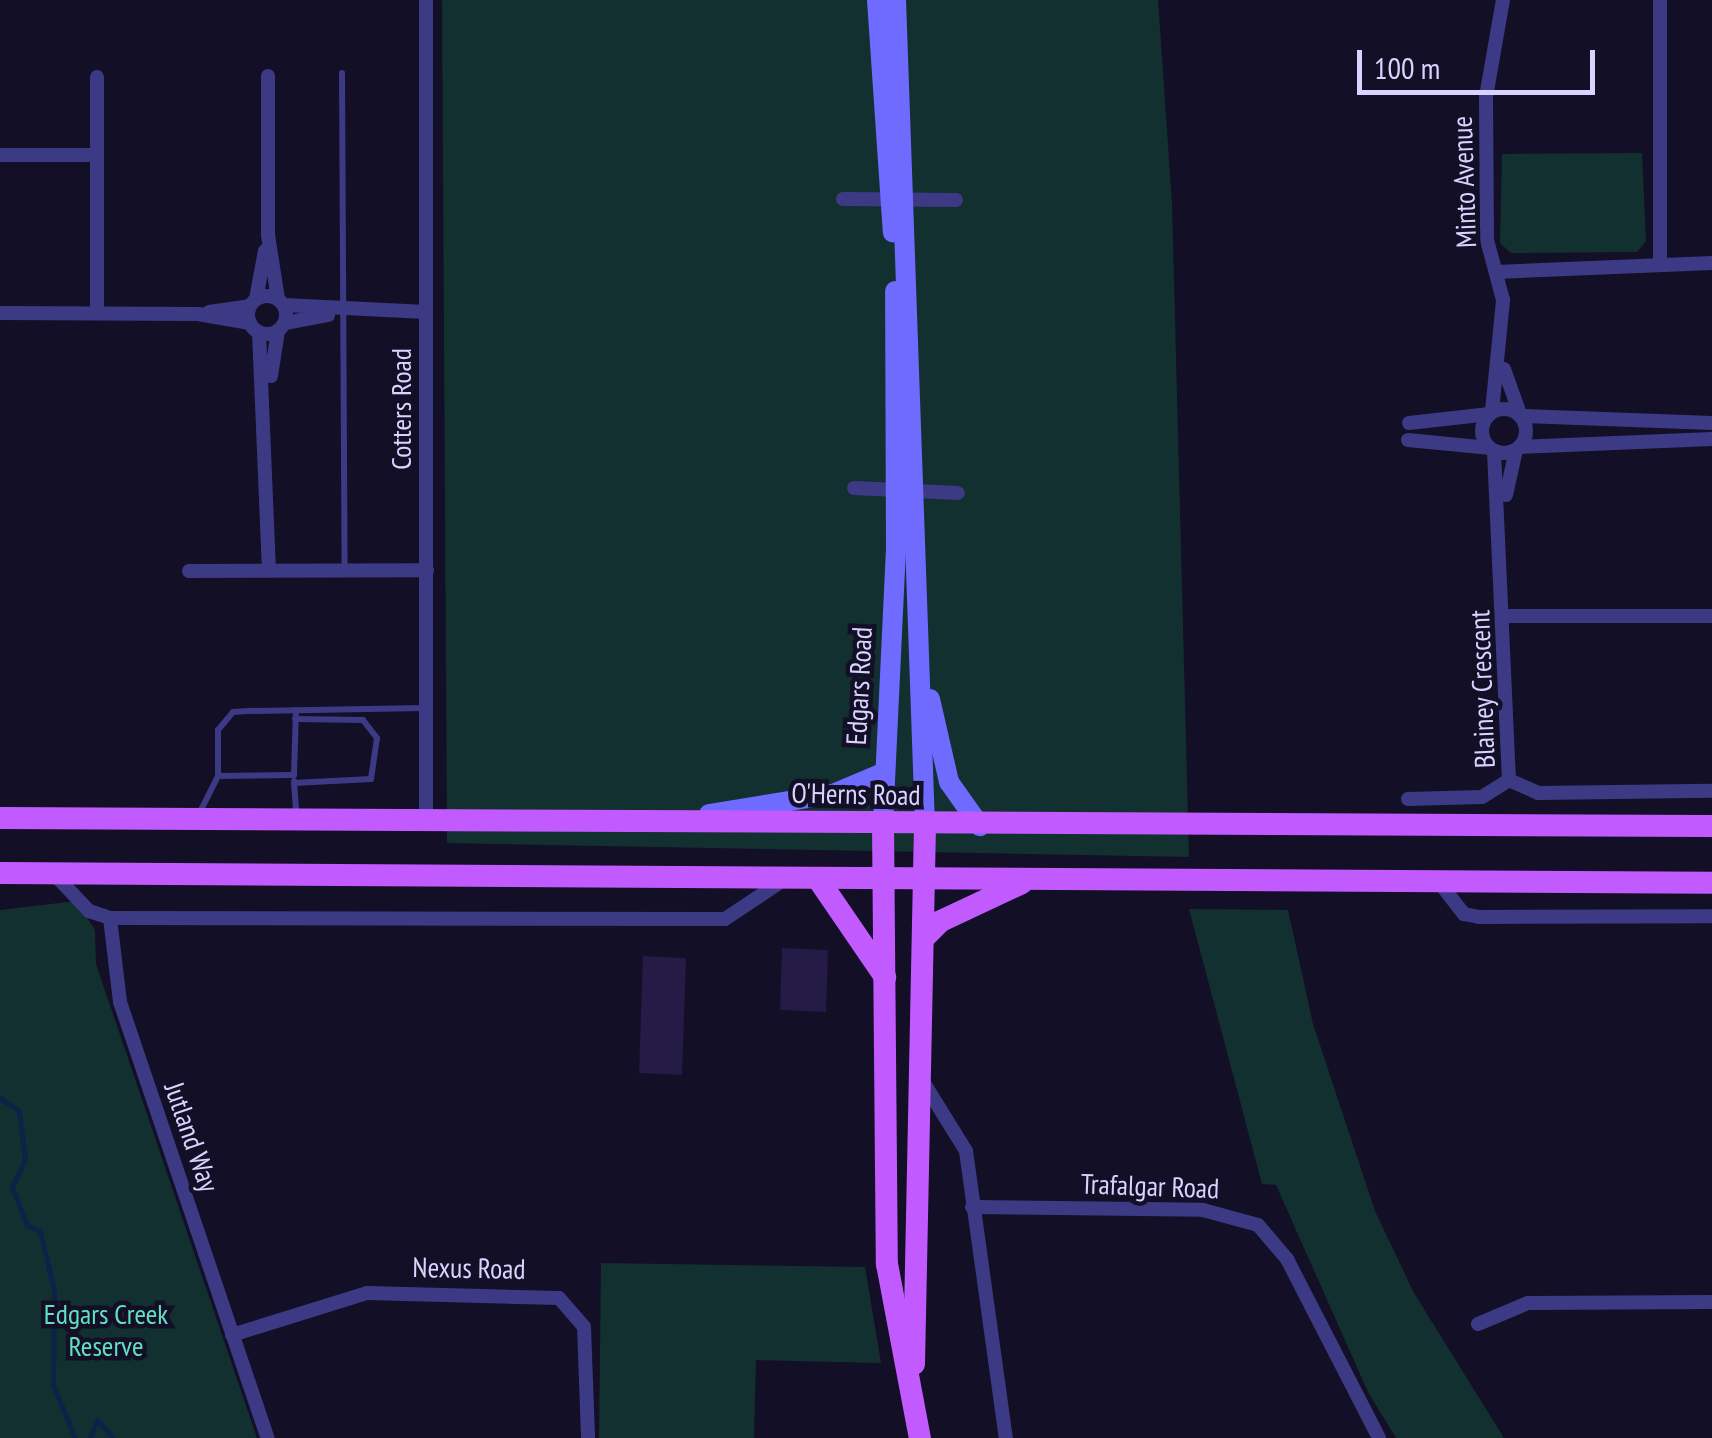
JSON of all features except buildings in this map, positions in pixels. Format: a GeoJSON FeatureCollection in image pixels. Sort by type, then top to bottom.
{"type":"FeatureCollection","features":[{"type":"Feature","properties":{"kind":"main road","name":"Edgars Road"},"geometry":{"type":"LineString","coordinates":[[877,0],[898,199]]}},
{"type":"Feature","properties":{"kind":"main road","name":"Edgars Road"},"geometry":{"type":"LineString","coordinates":[[896,0],[905,491],[920,658],[925,825],[922,1079],[912,1287],[919,1435]]}},
{"type":"Feature","properties":{"kind":"main road","name":"Edgars Road"},"geometry":{"type":"LineString","coordinates":[[905,491],[885,772],[882,880],[888,1264],[919,1435]]}},
{"type":"Feature","properties":{"kind":"main road"},"geometry":{"type":"LineString","coordinates":[[920,658],[949,782],[980,826]]}},
{"type":"Feature","properties":{"kind":"main road"},"geometry":{"type":"LineString","coordinates":[[668,820],[833,794],[885,772]]}},
{"type":"Feature","properties":{"kind":"main road","name":"O'Herns Road"},"geometry":{"type":"LineString","coordinates":[[0,818],[426,817],[980,826],[1712,826]]}},
{"type":"Feature","properties":{"kind":"main road"},"geometry":{"type":"LineString","coordinates":[[0,874],[1442,886],[1712,883]]}},
{"type":"Feature","properties":{"kind":"main road"},"geometry":{"type":"LineString","coordinates":[[818,879],[885,977]]}},
{"type":"Feature","properties":{"kind":"main road"},"geometry":{"type":"LineString","coordinates":[[924,939],[941,921],[1025,882]]}},
{"type":"Feature","properties":{"kind":"street","name":"Cotters Road"},"geometry":{"type":"LineString","coordinates":[[426,0],[426,817]]}},
{"type":"Feature","properties":{"kind":"street","name":"Minto Avenue"},"geometry":{"type":"LineString","coordinates":[[1503,0],[1486,98],[1487,240],[1496,272],[1503,363],[1520,416]]}},
{"type":"Feature","properties":{"kind":"street"},"geometry":{"type":"LineString","coordinates":[[1660,0],[1660,263]]}},
{"type":"Feature","properties":{"kind":"street"},"geometry":{"type":"LineString","coordinates":[[268,76],[268,236],[282,327],[268,391]]}},
{"type":"Feature","properties":{"kind":"street"},"geometry":{"type":"LineString","coordinates":[[97,77],[97,313]]}},
{"type":"Feature","properties":{"kind":"street"},"geometry":{"type":"LineString","coordinates":[[0,155],[96,155]]}},
{"type":"Feature","properties":{"kind":"street"},"geometry":{"type":"LineString","coordinates":[[843,199],[956,200]]}},
{"type":"Feature","properties":{"kind":"street"},"geometry":{"type":"LineString","coordinates":[[268,236],[253,302],[254,328],[268,391],[270,570]]}},
{"type":"Feature","properties":{"kind":"street"},"geometry":{"type":"LineString","coordinates":[[1496,272],[1712,263]]}},
{"type":"Feature","properties":{"kind":"street"},"geometry":{"type":"LineString","coordinates":[[0,313],[198,314],[253,302],[281,302],[344,313],[426,312]]}},
{"type":"Feature","properties":{"kind":"street"},"geometry":{"type":"LineString","coordinates":[[198,314],[254,328],[282,327],[344,313]]}},
{"type":"Feature","properties":{"kind":"street","name":"Minto Avenue"},"geometry":{"type":"LineString","coordinates":[[1492,450],[1482,435],[1503,363]]}},
{"type":"Feature","properties":{"kind":"street"},"geometry":{"type":"LineString","coordinates":[[1409,424],[1490,413],[1712,423]]}},
{"type":"Feature","properties":{"kind":"street","name":"Blainey Crescent"},"geometry":{"type":"LineString","coordinates":[[1504,510],[1520,416]]}},
{"type":"Feature","properties":{"kind":"street"},"geometry":{"type":"LineString","coordinates":[[1408,440],[1492,450],[1712,439]]}},
{"type":"Feature","properties":{"kind":"street","name":"Blainey Crescent"},"geometry":{"type":"LineString","coordinates":[[1492,450],[1504,510],[1509,780],[1538,793],[1712,791]]}},
{"type":"Feature","properties":{"kind":"street"},"geometry":{"type":"LineString","coordinates":[[854,488],[958,493]]}},
{"type":"Feature","properties":{"kind":"street"},"geometry":{"type":"LineString","coordinates":[[189,571],[428,570]]}},
{"type":"Feature","properties":{"kind":"street"},"geometry":{"type":"LineString","coordinates":[[1504,616],[1712,616]]}},
{"type":"Feature","properties":{"kind":"street"},"geometry":{"type":"LineString","coordinates":[[1408,799],[1482,797],[1509,780]]}},
{"type":"Feature","properties":{"kind":"street"},"geometry":{"type":"LineString","coordinates":[[54,873],[89,912],[110,918],[725,920],[785,879]]}},
{"type":"Feature","properties":{"kind":"street"},"geometry":{"type":"LineString","coordinates":[[1442,886],[1464,914],[1479,917],[1712,916]]}},
{"type":"Feature","properties":{"kind":"street","name":"Jutland Way"},"geometry":{"type":"LineString","coordinates":[[110,918],[120,1002],[268,1438]]}},
{"type":"Feature","properties":{"kind":"street"},"geometry":{"type":"LineString","coordinates":[[922,1079],[963,1143],[1006,1438]]}},
{"type":"Feature","properties":{"kind":"street","name":"Trafalgar Road"},"geometry":{"type":"LineString","coordinates":[[972,1206],[1203,1210],[1258,1226],[1280,1247],[1380,1438]]}},
{"type":"Feature","properties":{"kind":"street","name":"Nexus Road"},"geometry":{"type":"LineString","coordinates":[[232,1335],[367,1293],[559,1298],[584,1327],[588,1438]]}},
{"type":"Feature","properties":{"kind":"street"},"geometry":{"type":"LineString","coordinates":[[1478,1324],[1528,1303],[1712,1302]]}},
{"type":"Feature","properties":{"kind":"lane"},"geometry":{"type":"LineString","coordinates":[[342,73],[345,570]]}},
{"type":"Feature","properties":{"kind":"lane"},"geometry":{"type":"LineString","coordinates":[[199,818],[218,776],[222,718],[426,708]]}},
{"type":"Feature","properties":{"kind":"lane"},"geometry":{"type":"LineString","coordinates":[[296,714],[296,817]]}},
{"type":"Feature","properties":{"kind":"lane"},"geometry":{"type":"LineString","coordinates":[[218,776],[371,778],[377,738],[363,720],[296,714]]}},
{"type":"Feature","properties":{"kind":"green space"},"geometry":{"type":"Polygon","coordinates":[[[442,0],[1158,0],[1172,203],[1189,857],[447,843],[442,0]]]}},
{"type":"Feature","properties":{"kind":"green space"},"geometry":{"type":"Polygon","coordinates":[[[1642,153],[1646,241],[1637,252],[1511,253],[1500,243],[1502,154],[1642,153]]]}},
{"type":"Feature","properties":{"kind":"green space","name":"Edgars Creek Reserve"},"geometry":{"type":"Polygon","coordinates":[[[76,901],[95,930],[96,964],[257,1438],[0,1438],[0,910],[76,901]]]}},
{"type":"Feature","properties":{"kind":"green space"},"geometry":{"type":"Polygon","coordinates":[[[1189,909],[1288,910],[1313,1024],[1375,1211],[1414,1293],[1504,1438],[1396,1438],[1368,1392],[1276,1185],[1262,1184],[1189,909]]]}},
{"type":"Feature","properties":{"kind":"green space"},"geometry":{"type":"Polygon","coordinates":[[[601,1263],[865,1267],[881,1363],[756,1360],[754,1438],[599,1438],[601,1263]]]}},
{"type":"Feature","properties":{"kind":"waterway"},"geometry":{"type":"LineString","coordinates":[[0,1098],[19,1111],[25,1160],[12,1187],[27,1225],[40,1231],[54,1290],[53,1385],[75,1438]]}},
{"type":"Feature","properties":{"kind":"waterway"},"geometry":{"type":"LineString","coordinates":[[90,1438],[97,1420],[113,1438]]}}]}
